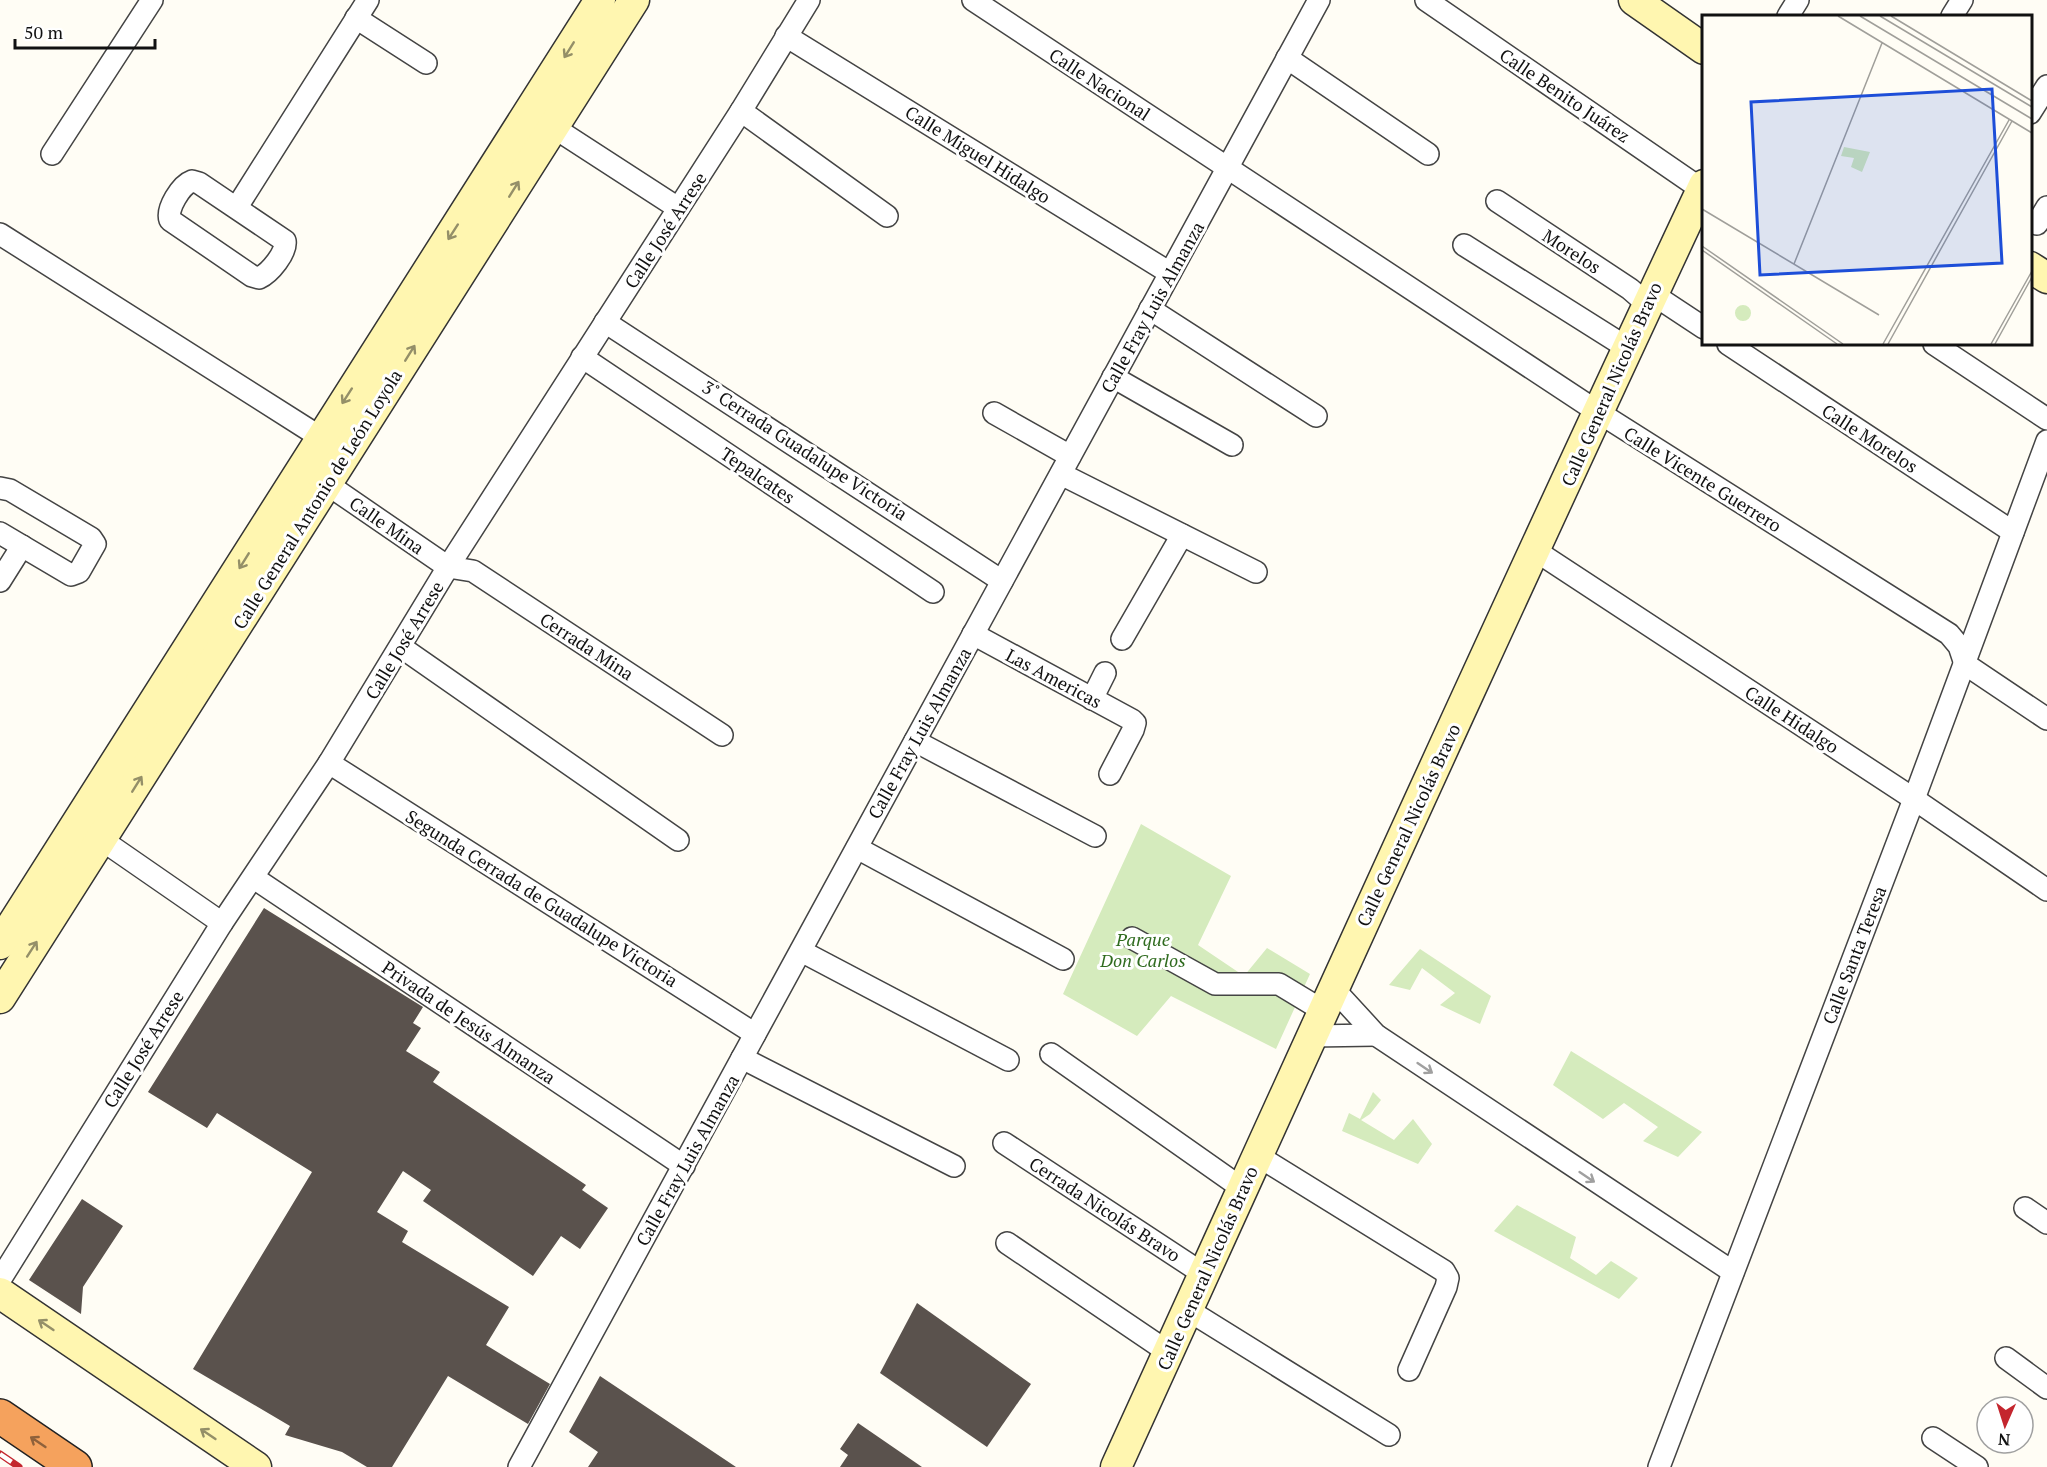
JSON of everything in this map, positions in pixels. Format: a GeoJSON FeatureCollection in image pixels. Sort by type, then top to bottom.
{"type":"FeatureCollection","features":[{"type":"Feature","properties":{"kind":"highway"},"geometry":{"type":"LineString","coordinates":[[0,1416],[75,1467]]}},
{"type":"Feature","properties":{"kind":"street"},"geometry":{"type":"LineString","coordinates":[[52,154],[152,0]]}},
{"type":"Feature","properties":{"kind":"street","name":"Calle General Antonio de León Loyola"},"geometry":{"type":"LineString","coordinates":[[0,944],[320,437],[600,0]]}},
{"type":"Feature","properties":{"kind":"street","name":"Calle General Antonio de León Loyola"},"geometry":{"type":"LineString","coordinates":[[0,998],[634,0]]}},
{"type":"Feature","properties":{"kind":"street","name":"Calle José Arrese"},"geometry":{"type":"LineString","coordinates":[[0,1280],[222,923],[329,763],[448,567],[741,111],[809,0]]}},
{"type":"Feature","properties":{"kind":"street","name":"Calle Nacional"},"geometry":{"type":"LineString","coordinates":[[973,0],[1228,168]]}},
{"type":"Feature","properties":{"kind":"street","name":"Calle Fray Luis Almanza"},"geometry":{"type":"LineString","coordinates":[[519,1467],[1319,0]]}},
{"type":"Feature","properties":{"kind":"street","name":"Calle Benito Juárez"},"geometry":{"type":"LineString","coordinates":[[1426,0],[1702,187]]}},
{"type":"Feature","properties":{"kind":"street"},"geometry":{"type":"LineString","coordinates":[[1634,0],[1702,48]]}},
{"type":"Feature","properties":{"kind":"street"},"geometry":{"type":"LineString","coordinates":[[1789,15],[1798,0]]}},
{"type":"Feature","properties":{"kind":"street"},"geometry":{"type":"LineString","coordinates":[[1953,15],[1962,0]]}},
{"type":"Feature","properties":{"kind":"street"},"geometry":{"type":"LineString","coordinates":[[237,207],[362,9],[426,63]]}},
{"type":"Feature","properties":{"kind":"street","name":"Calle Miguel Hidalgo"},"geometry":{"type":"LineString","coordinates":[[786,36],[1170,273]]}},
{"type":"Feature","properties":{"kind":"street"},"geometry":{"type":"LineString","coordinates":[[1287,58],[1428,154]]}},
{"type":"Feature","properties":{"kind":"street"},"geometry":{"type":"LineString","coordinates":[[2032,110],[2047,86]]}},
{"type":"Feature","properties":{"kind":"street"},"geometry":{"type":"LineString","coordinates":[[741,111],[887,216]]}},
{"type":"Feature","properties":{"kind":"street"},"geometry":{"type":"LineString","coordinates":[[554,127],[678,208]]}},
{"type":"Feature","properties":{"kind":"street","name":"Calle Vicente Guerrero"},"geometry":{"type":"LineString","coordinates":[[1228,168],[1598,412],[1949,634],[1959,645],[1965,664]]}},
{"type":"Feature","properties":{"kind":"street"},"geometry":{"type":"LineString","coordinates":[[192,181],[237,207],[286,244],[266,275],[260,278],[252,276],[199,241],[168,217],[169,210],[185,185],[192,181]]}},
{"type":"Feature","properties":{"kind":"street","name":"Calle General Nicolás Bravo"},"geometry":{"type":"LineString","coordinates":[[1116,1467],[1205,1275],[1322,1011],[1536,551],[1626,347],[1702,190]]}},
{"type":"Feature","properties":{"kind":"street","name":"Morelos"},"geometry":{"type":"LineString","coordinates":[[1497,201],[1630,289],[1649,298]]}},
{"type":"Feature","properties":{"kind":"street"},"geometry":{"type":"LineString","coordinates":[[0,234],[320,437]]}},
{"type":"Feature","properties":{"kind":"street"},"geometry":{"type":"LineString","coordinates":[[1464,244],[1626,347]]}},
{"type":"Feature","properties":{"kind":"street"},"geometry":{"type":"LineString","coordinates":[[2032,268],[2047,278]]}},
{"type":"Feature","properties":{"kind":"street"},"geometry":{"type":"LineString","coordinates":[[1649,298],[1702,327]]}},
{"type":"Feature","properties":{"kind":"street"},"geometry":{"type":"LineString","coordinates":[[1150,309],[1316,416]]}},
{"type":"Feature","properties":{"kind":"street","name":"3˚ Cerrada Guadalupe Victoria"},"geometry":{"type":"LineString","coordinates":[[605,322],[1002,580]]}},
{"type":"Feature","properties":{"kind":"street","name":"Calle Morelos"},"geometry":{"type":"LineString","coordinates":[[1730,345],[2013,532]]}},
{"type":"Feature","properties":{"kind":"street"},"geometry":{"type":"LineString","coordinates":[[1936,345],[2047,419]]}},
{"type":"Feature","properties":{"kind":"street","name":"Tepalcates"},"geometry":{"type":"LineString","coordinates":[[582,357],[933,592]]}},
{"type":"Feature","properties":{"kind":"street"},"geometry":{"type":"LineString","coordinates":[[1113,377],[1232,445]]}},
{"type":"Feature","properties":{"kind":"street"},"geometry":{"type":"LineString","coordinates":[[994,412],[1065,465],[1182,535],[1256,573]]}},
{"type":"Feature","properties":{"kind":"street","name":"Calle Santa Teresa"},"geometry":{"type":"LineString","coordinates":[[1659,1467],[2045,450]]}},
{"type":"Feature","properties":{"kind":"street","name":"Calle Mina"},"geometry":{"type":"LineString","coordinates":[[327,484],[448,567]]}},
{"type":"Feature","properties":{"kind":"street"},"geometry":{"type":"LineString","coordinates":[[0,488],[10,490],[91,538],[95,543],[74,575],[0,534]]}},
{"type":"Feature","properties":{"kind":"street"},"geometry":{"type":"LineString","coordinates":[[1122,639],[1182,535]]}},
{"type":"Feature","properties":{"kind":"street"},"geometry":{"type":"LineString","coordinates":[[0,581],[22,546]]}},
{"type":"Feature","properties":{"kind":"street","name":"Calle Hidalgo"},"geometry":{"type":"LineString","coordinates":[[1536,551],[1914,799],[2047,890]]}},
{"type":"Feature","properties":{"kind":"street","name":"Cerrada Mina"},"geometry":{"type":"LineString","coordinates":[[448,567],[473,571],[722,735]]}},
{"type":"Feature","properties":{"kind":"street","name":"Las Americas"},"geometry":{"type":"LineString","coordinates":[[973,634],[1135,723],[1134,730],[1110,774]]}},
{"type":"Feature","properties":{"kind":"street"},"geometry":{"type":"LineString","coordinates":[[401,647],[678,840]]}},
{"type":"Feature","properties":{"kind":"street"},"geometry":{"type":"LineString","coordinates":[[1965,664],[2047,719]]}},
{"type":"Feature","properties":{"kind":"street"},"geometry":{"type":"LineString","coordinates":[[1092,699],[1105,673]]}},
{"type":"Feature","properties":{"kind":"street"},"geometry":{"type":"LineString","coordinates":[[915,741],[1095,836]]}},
{"type":"Feature","properties":{"kind":"street","name":"Segunda Cerrada de Guadalupe Victoria"},"geometry":{"type":"LineString","coordinates":[[329,763],[755,1034]]}},
{"type":"Feature","properties":{"kind":"street"},"geometry":{"type":"LineString","coordinates":[[102,840],[222,923]]}},
{"type":"Feature","properties":{"kind":"street"},"geometry":{"type":"LineString","coordinates":[[857,848],[1063,959]]}},
{"type":"Feature","properties":{"kind":"street","name":"Privada de Jesús Almanza"},"geometry":{"type":"LineString","coordinates":[[254,878],[684,1166]]}},
{"type":"Feature","properties":{"kind":"street"},"geometry":{"type":"LineString","coordinates":[[1132,938],[1215,984],[1279,984],[1322,1011],[1376,1035],[1733,1272]]}},
{"type":"Feature","properties":{"kind":"street"},"geometry":{"type":"LineString","coordinates":[[801,951],[1008,1060]]}},
{"type":"Feature","properties":{"kind":"street"},"geometry":{"type":"LineString","coordinates":[[1322,1011],[1376,1035]]}},
{"type":"Feature","properties":{"kind":"street"},"geometry":{"type":"LineString","coordinates":[[1050,1054],[1243,1189]]}},
{"type":"Feature","properties":{"kind":"street"},"geometry":{"type":"LineString","coordinates":[[742,1058],[954,1166]]}},
{"type":"Feature","properties":{"kind":"street","name":"Cerrada Nicolás Bravo"},"geometry":{"type":"LineString","coordinates":[[1005,1143],[1205,1275]]}},
{"type":"Feature","properties":{"kind":"street"},"geometry":{"type":"LineString","coordinates":[[1258,1156],[1444,1271],[1448,1278],[1446,1287],[1410,1370]]}},
{"type":"Feature","properties":{"kind":"street"},"geometry":{"type":"LineString","coordinates":[[2025,1208],[2047,1223]]}},
{"type":"Feature","properties":{"kind":"street"},"geometry":{"type":"LineString","coordinates":[[1007,1243],[1168,1352]]}},
{"type":"Feature","properties":{"kind":"street"},"geometry":{"type":"LineString","coordinates":[[0,1293],[256,1467]]}},
{"type":"Feature","properties":{"kind":"street"},"geometry":{"type":"LineString","coordinates":[[1188,1310],[1389,1435]]}},
{"type":"Feature","properties":{"kind":"street"},"geometry":{"type":"LineString","coordinates":[[2006,1358],[2047,1388]]}},
{"type":"Feature","properties":{"kind":"street"},"geometry":{"type":"LineString","coordinates":[[1933,1438],[1977,1467]]}},
{"type":"Feature","properties":{"kind":"green space","name":"Parque Don Carlos"},"geometry":{"type":"Polygon","coordinates":[[[1141,824],[1231,876],[1198,945],[1244,976],[1267,948],[1310,974],[1276,1049],[1171,996],[1137,1036],[1063,994],[1141,824]]]}},
{"type":"Feature","properties":{"kind":"green space"},"geometry":{"type":"Polygon","coordinates":[[[1420,949],[1491,996],[1480,1024],[1440,1005],[1455,993],[1422,968],[1410,990],[1389,985],[1420,949]]]}},
{"type":"Feature","properties":{"kind":"green space"},"geometry":{"type":"Polygon","coordinates":[[[1571,1051],[1702,1132],[1678,1157],[1643,1141],[1658,1127],[1624,1103],[1603,1119],[1553,1085],[1571,1051]]]}},
{"type":"Feature","properties":{"kind":"green space"},"geometry":{"type":"Polygon","coordinates":[[[1373,1092],[1381,1100],[1370,1114],[1361,1120],[1394,1140],[1413,1119],[1432,1144],[1418,1164],[1342,1131],[1349,1113],[1360,1119],[1373,1092]]]}},
{"type":"Feature","properties":{"kind":"green space"},"geometry":{"type":"Polygon","coordinates":[[[1517,1205],[1576,1237],[1570,1258],[1596,1275],[1611,1261],[1638,1278],[1619,1299],[1494,1231],[1517,1205]]]}},
{"type":"Feature","properties":{"kind":"building"},"geometry":{"type":"Polygon","coordinates":[[[264,908],[423,1007],[413,1023],[421,1028],[406,1051],[440,1072],[433,1082],[586,1185],[582,1190],[608,1208],[580,1249],[561,1236],[533,1276],[423,1201],[431,1190],[403,1171],[377,1212],[408,1231],[402,1242],[509,1307],[486,1345],[550,1384],[528,1424],[448,1376],[392,1467],[367,1467],[342,1452],[285,1435],[290,1426],[193,1369],[312,1172],[217,1113],[207,1128],[148,1092],[264,908]]]}},
{"type":"Feature","properties":{"kind":"building"},"geometry":{"type":"Polygon","coordinates":[[[82,1199],[123,1226],[83,1287],[81,1314],[29,1280],[82,1199]]]}},
{"type":"Feature","properties":{"kind":"building"},"geometry":{"type":"Polygon","coordinates":[[[917,1303],[1031,1384],[987,1447],[880,1373],[917,1303]]]}},
{"type":"Feature","properties":{"kind":"building"},"geometry":{"type":"Polygon","coordinates":[[[600,1376],[736,1467],[588,1467],[598,1452],[569,1432],[600,1376]]]}},
{"type":"Feature","properties":{"kind":"building"},"geometry":{"type":"Polygon","coordinates":[[[858,1423],[922,1467],[840,1467],[848,1455],[840,1449],[858,1423]]]}},
{"type":"Feature","properties":{"kind":"railway"},"geometry":{"type":"LineString","coordinates":[[0,1454],[19,1467]]}}]}
